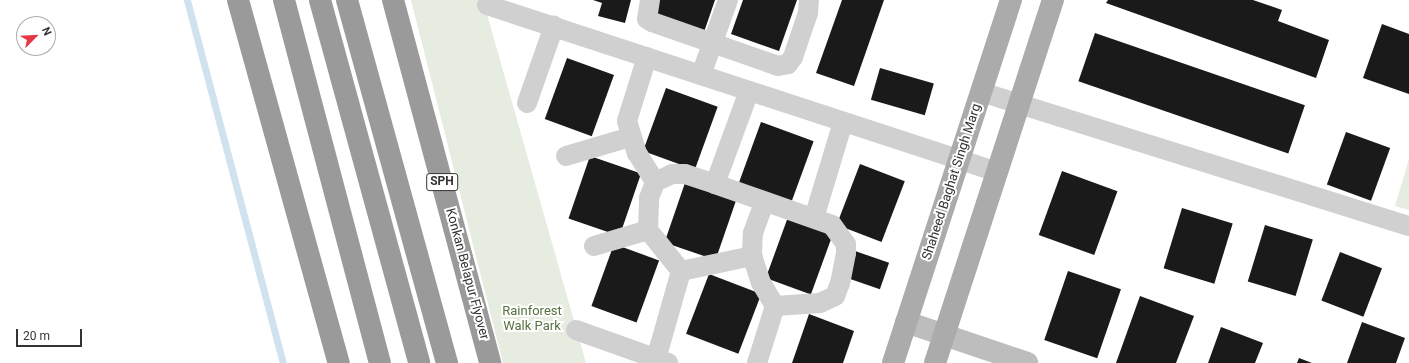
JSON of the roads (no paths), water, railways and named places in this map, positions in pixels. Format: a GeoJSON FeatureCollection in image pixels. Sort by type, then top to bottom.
{"type":"FeatureCollection","features":[{"type":"Feature","properties":{"kind":"highway"},"geometry":{"type":"LineString","coordinates":[[238,0],[339,363]]}},
{"type":"Feature","properties":{"kind":"highway"},"geometry":{"type":"LineString","coordinates":[[284,0],[380,363]]}},
{"type":"Feature","properties":{"kind":"highway"},"geometry":{"type":"LineString","coordinates":[[320,0],[419,363]]}},
{"type":"Feature","properties":{"kind":"highway"},"geometry":{"type":"LineString","coordinates":[[347,0],[447,363]]}},
{"type":"Feature","properties":{"kind":"highway","name":"Konkan Belapur Flyover"},"geometry":{"type":"LineString","coordinates":[[393,0],[490,363]]}},
{"type":"Feature","properties":{"kind":"main road","name":"Shaheed Baghat Singh Marg"},"geometry":{"type":"LineString","coordinates":[[893,363],[1011,0]]}},
{"type":"Feature","properties":{"kind":"main road"},"geometry":{"type":"LineString","coordinates":[[935,363],[1053,0]]}},
{"type":"Feature","properties":{"kind":"street"},"geometry":{"type":"LineString","coordinates":[[650,0],[647,19],[652,22],[778,66],[788,64],[793,57],[808,13],[809,0]]}},
{"type":"Feature","properties":{"kind":"street"},"geometry":{"type":"LineString","coordinates":[[701,75],[728,0]]}},
{"type":"Feature","properties":{"kind":"street"},"geometry":{"type":"LineString","coordinates":[[488,5],[997,172]]}},
{"type":"Feature","properties":{"kind":"street"},"geometry":{"type":"LineString","coordinates":[[527,103],[554,26]]}},
{"type":"Feature","properties":{"kind":"street"},"geometry":{"type":"LineString","coordinates":[[647,57],[627,121],[630,137],[655,182]]}},
{"type":"Feature","properties":{"kind":"street"},"geometry":{"type":"LineString","coordinates":[[715,184],[749,91]]}},
{"type":"Feature","properties":{"kind":"street"},"geometry":{"type":"LineString","coordinates":[[981,92],[1409,226]]}},
{"type":"Feature","properties":{"kind":"street"},"geometry":{"type":"LineString","coordinates":[[814,218],[843,122]]}},
{"type":"Feature","properties":{"kind":"street"},"geometry":{"type":"LineString","coordinates":[[566,156],[630,137]]}},
{"type":"Feature","properties":{"kind":"street"},"geometry":{"type":"LineString","coordinates":[[681,272],[648,230],[649,198],[655,182],[672,174],[685,174],[832,225],[846,244],[840,283],[834,296],[820,303],[775,306]]}},
{"type":"Feature","properties":{"kind":"street"},"geometry":{"type":"LineString","coordinates":[[757,363],[775,306],[761,282],[752,256],[753,233],[764,202]]}},
{"type":"Feature","properties":{"kind":"street"},"geometry":{"type":"LineString","coordinates":[[594,246],[648,230]]}},
{"type":"Feature","properties":{"kind":"street"},"geometry":{"type":"LineString","coordinates":[[681,272],[752,256]]}},
{"type":"Feature","properties":{"kind":"street"},"geometry":{"type":"LineString","coordinates":[[576,330],[662,361],[681,272]]}},
{"type":"Feature","properties":{"kind":"street"},"geometry":{"type":"LineString","coordinates":[[906,322],[1027,363]]}},
{"type":"Feature","properties":{"kind":"waterway"},"geometry":{"type":"LineString","coordinates":[[187,0],[283,363]]}},
{"type":"Feature","properties":{"kind":"park label","name":"Rainforest Walk Park"},"geometry":{"type":"Point","coordinates":[532,320]}}]}
